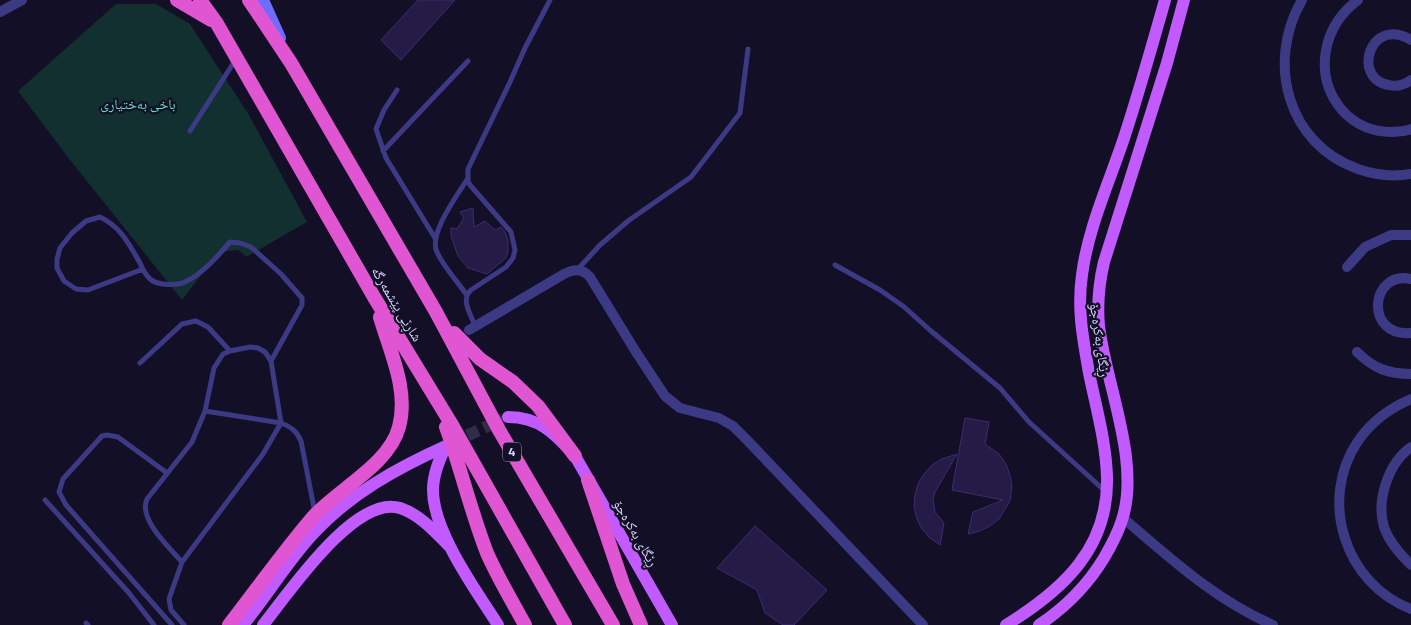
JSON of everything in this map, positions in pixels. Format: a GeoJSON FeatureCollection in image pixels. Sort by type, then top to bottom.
{"type":"FeatureCollection","features":[{"type":"Feature","properties":{"kind":"highway"},"geometry":{"type":"LineString","coordinates":[[177,0],[216,22]]}},
{"type":"Feature","properties":{"kind":"highway","name":"شاڕێی پێشمەرگە"},"geometry":{"type":"LineString","coordinates":[[200,0],[216,22],[374,297],[502,512],[565,625]]}},
{"type":"Feature","properties":{"kind":"highway","name":"شاڕێی پێشمەرگە"},"geometry":{"type":"LineString","coordinates":[[249,0],[291,63],[436,312],[499,430],[613,625]]}},
{"type":"Feature","properties":{"kind":"highway"},"geometry":{"type":"LineString","coordinates":[[229,625],[315,515],[375,464],[388,448],[399,426],[402,408],[400,382],[374,297]]}},
{"type":"Feature","properties":{"kind":"highway"},"geometry":{"type":"LineString","coordinates":[[436,312],[470,350],[513,382],[538,406],[575,456]]}},
{"type":"Feature","properties":{"kind":"highway"},"geometry":{"type":"LineString","coordinates":[[438,403],[487,551],[500,581],[525,625]]}},
{"type":"Feature","properties":{"kind":"highway"},"geometry":{"type":"LineString","coordinates":[[588,480],[623,584],[642,625]]}},
{"type":"Feature","properties":{"kind":"main road"},"geometry":{"type":"LineString","coordinates":[[263,0],[291,63]]}},
{"type":"Feature","properties":{"kind":"main road","name":"ڕێگای بەکرەجۆ"},"geometry":{"type":"LineString","coordinates":[[1006,625],[1042,601],[1073,574],[1099,529],[1106,506],[1107,476],[1103,444],[1081,334],[1079,297],[1087,249],[1124,136],[1165,0]]}},
{"type":"Feature","properties":{"kind":"main road","name":"ڕێگای بەکرەجۆ"},"geometry":{"type":"LineString","coordinates":[[1039,625],[1061,609],[1085,586],[1107,553],[1122,518],[1126,493],[1125,457],[1117,408],[1099,327],[1098,300],[1100,279],[1106,253],[1167,63],[1184,0]]}},
{"type":"Feature","properties":{"kind":"main road","name":"ڕێگای بەکرەجۆ"},"geometry":{"type":"LineString","coordinates":[[508,417],[524,418],[539,424],[554,434],[575,456],[672,625]]}},
{"type":"Feature","properties":{"kind":"main road"},"geometry":{"type":"LineString","coordinates":[[243,625],[311,536],[334,513],[356,495],[385,477],[411,462],[446,446],[434,475],[434,504],[437,515],[451,548],[498,625]]}},
{"type":"Feature","properties":{"kind":"main road"},"geometry":{"type":"LineString","coordinates":[[263,625],[322,551],[355,521],[374,510],[392,506],[409,512],[424,521],[451,548]]}},
{"type":"Feature","properties":{"kind":"main road"},"geometry":{"type":"LineString","coordinates":[[1106,506],[1122,518]]}},
{"type":"Feature","properties":{"kind":"street"},"geometry":{"type":"LineString","coordinates":[[0,12],[22,0]]}},
{"type":"Feature","properties":{"kind":"street"},"geometry":{"type":"LineString","coordinates":[[1302,0],[1293,15],[1284,52],[1290,100],[1298,120],[1312,140],[1323,150],[1351,166],[1384,175],[1411,174]]}},
{"type":"Feature","properties":{"kind":"street"},"geometry":{"type":"LineString","coordinates":[[1358,0],[1344,12],[1336,23],[1327,45],[1324,68],[1330,91],[1344,112],[1360,126],[1382,132],[1411,130]]}},
{"type":"Feature","properties":{"kind":"street"},"geometry":{"type":"LineString","coordinates":[[1411,40],[1403,35],[1383,36],[1375,42],[1370,51],[1368,61],[1370,71],[1376,80],[1385,85],[1396,86],[1406,84],[1411,80]]}},
{"type":"Feature","properties":{"kind":"street"},"geometry":{"type":"LineString","coordinates":[[1347,267],[1366,247],[1391,235],[1411,235]]}},
{"type":"Feature","properties":{"kind":"street"},"geometry":{"type":"LineString","coordinates":[[472,328],[564,274],[578,270],[583,271],[590,277],[665,396],[680,408],[709,415],[732,426],[922,625]]}},
{"type":"Feature","properties":{"kind":"street"},"geometry":{"type":"LineString","coordinates":[[1411,279],[1397,279],[1388,284],[1380,292],[1377,302],[1378,314],[1383,323],[1392,330],[1402,334],[1411,333]]}},
{"type":"Feature","properties":{"kind":"street"},"geometry":{"type":"LineString","coordinates":[[1357,352],[1370,364],[1396,374],[1411,374]]}},
{"type":"Feature","properties":{"kind":"street"},"geometry":{"type":"LineString","coordinates":[[1411,399],[1376,420],[1358,442],[1345,467],[1339,509],[1349,550],[1364,574],[1384,594],[1411,610]]}},
{"type":"Feature","properties":{"kind":"street"},"geometry":{"type":"LineString","coordinates":[[1411,447],[1392,468],[1385,485],[1382,505],[1384,526],[1391,542],[1411,565]]}},
{"type":"Feature","properties":{"kind":"street"},"geometry":{"type":"LineString","coordinates":[[1122,518],[1207,588],[1231,604],[1273,625]]}},
{"type":"Feature","properties":{"kind":"lane"},"geometry":{"type":"LineString","coordinates":[[466,294],[506,268],[513,258],[515,250],[511,232],[470,185],[468,178],[469,163],[550,0]]}},
{"type":"Feature","properties":{"kind":"lane"},"geometry":{"type":"LineString","coordinates":[[578,270],[600,245],[628,221],[691,177],[740,113],[748,50]]}},
{"type":"Feature","properties":{"kind":"lane"},"geometry":{"type":"LineString","coordinates":[[190,130],[236,59]]}},
{"type":"Feature","properties":{"kind":"lane"},"geometry":{"type":"LineString","coordinates":[[383,151],[468,61]]}},
{"type":"Feature","properties":{"kind":"lane"},"geometry":{"type":"LineString","coordinates":[[397,90],[384,110],[376,129],[386,158],[435,238],[436,251],[466,294],[472,328]]}},
{"type":"Feature","properties":{"kind":"lane"},"geometry":{"type":"LineString","coordinates":[[435,238],[468,178]]}},
{"type":"Feature","properties":{"kind":"lane"},"geometry":{"type":"LineString","coordinates":[[143,269],[88,290],[76,289],[64,281],[57,268],[57,260],[60,248],[72,233],[86,221],[100,217],[112,223],[124,236],[150,280],[159,284],[166,285],[186,282],[218,257],[230,242],[240,242],[250,247],[281,274],[302,298],[302,305],[271,361]]}},
{"type":"Feature","properties":{"kind":"lane"},"geometry":{"type":"LineString","coordinates":[[835,265],[880,290],[903,306],[1000,388],[1029,422],[1106,492]]}},
{"type":"Feature","properties":{"kind":"lane"},"geometry":{"type":"LineString","coordinates":[[140,363],[182,324],[196,321],[208,327],[230,351]]}},
{"type":"Feature","properties":{"kind":"lane"},"geometry":{"type":"LineString","coordinates":[[182,562],[152,526],[145,510],[147,499],[192,442],[205,411],[214,368],[223,354],[250,346],[258,348],[265,352],[271,361],[282,423],[263,454],[182,562],[169,599],[171,610],[184,625]]}},
{"type":"Feature","properties":{"kind":"lane"},"geometry":{"type":"LineString","coordinates":[[205,411],[282,423],[291,427],[298,434],[302,442],[315,515]]}},
{"type":"Feature","properties":{"kind":"lane"},"geometry":{"type":"LineString","coordinates":[[167,473],[118,437],[102,436],[68,473],[60,486],[59,492],[66,505],[172,625]]}},
{"type":"Feature","properties":{"kind":"lane"},"geometry":{"type":"LineString","coordinates":[[45,500],[154,625]]}},
{"type":"Feature","properties":{"kind":"green space","name":"باخی بەختیاری"},"geometry":{"type":"Polygon","coordinates":[[[116,4],[156,4],[190,24],[249,115],[307,222],[246,257],[239,250],[219,252],[182,300],[70,160],[18,91],[116,4]]]}},
{"type":"Feature","properties":{"kind":"building"},"geometry":{"type":"Polygon","coordinates":[[[418,0],[455,0],[401,60],[381,40],[418,0]]]}},
{"type":"Feature","properties":{"kind":"building"},"geometry":{"type":"Polygon","coordinates":[[[473,208],[474,227],[485,221],[495,230],[501,227],[508,240],[506,258],[487,274],[468,268],[458,256],[451,236],[451,228],[457,229],[464,218],[460,212],[473,208]]]}},
{"type":"Feature","properties":{"kind":"building"},"geometry":{"type":"Polygon","coordinates":[[[965,418],[989,422],[985,444],[999,454],[1006,464],[1012,486],[1010,501],[999,519],[980,531],[968,534],[973,512],[1003,500],[952,490],[965,418]]]}},
{"type":"Feature","properties":{"kind":"building"},"geometry":{"type":"Polygon","coordinates":[[[957,454],[935,492],[933,499],[935,512],[944,523],[940,545],[922,529],[917,519],[914,507],[915,495],[918,484],[932,465],[957,454]]]}},
{"type":"Feature","properties":{"kind":"building"},"geometry":{"type":"Polygon","coordinates":[[[755,526],[827,590],[794,625],[783,625],[765,613],[757,590],[717,568],[755,526]]]}},
{"type":"Feature","properties":{"kind":"tunnel"},"geometry":{"type":"LineString","coordinates":[[451,443],[503,419]]}}]}
